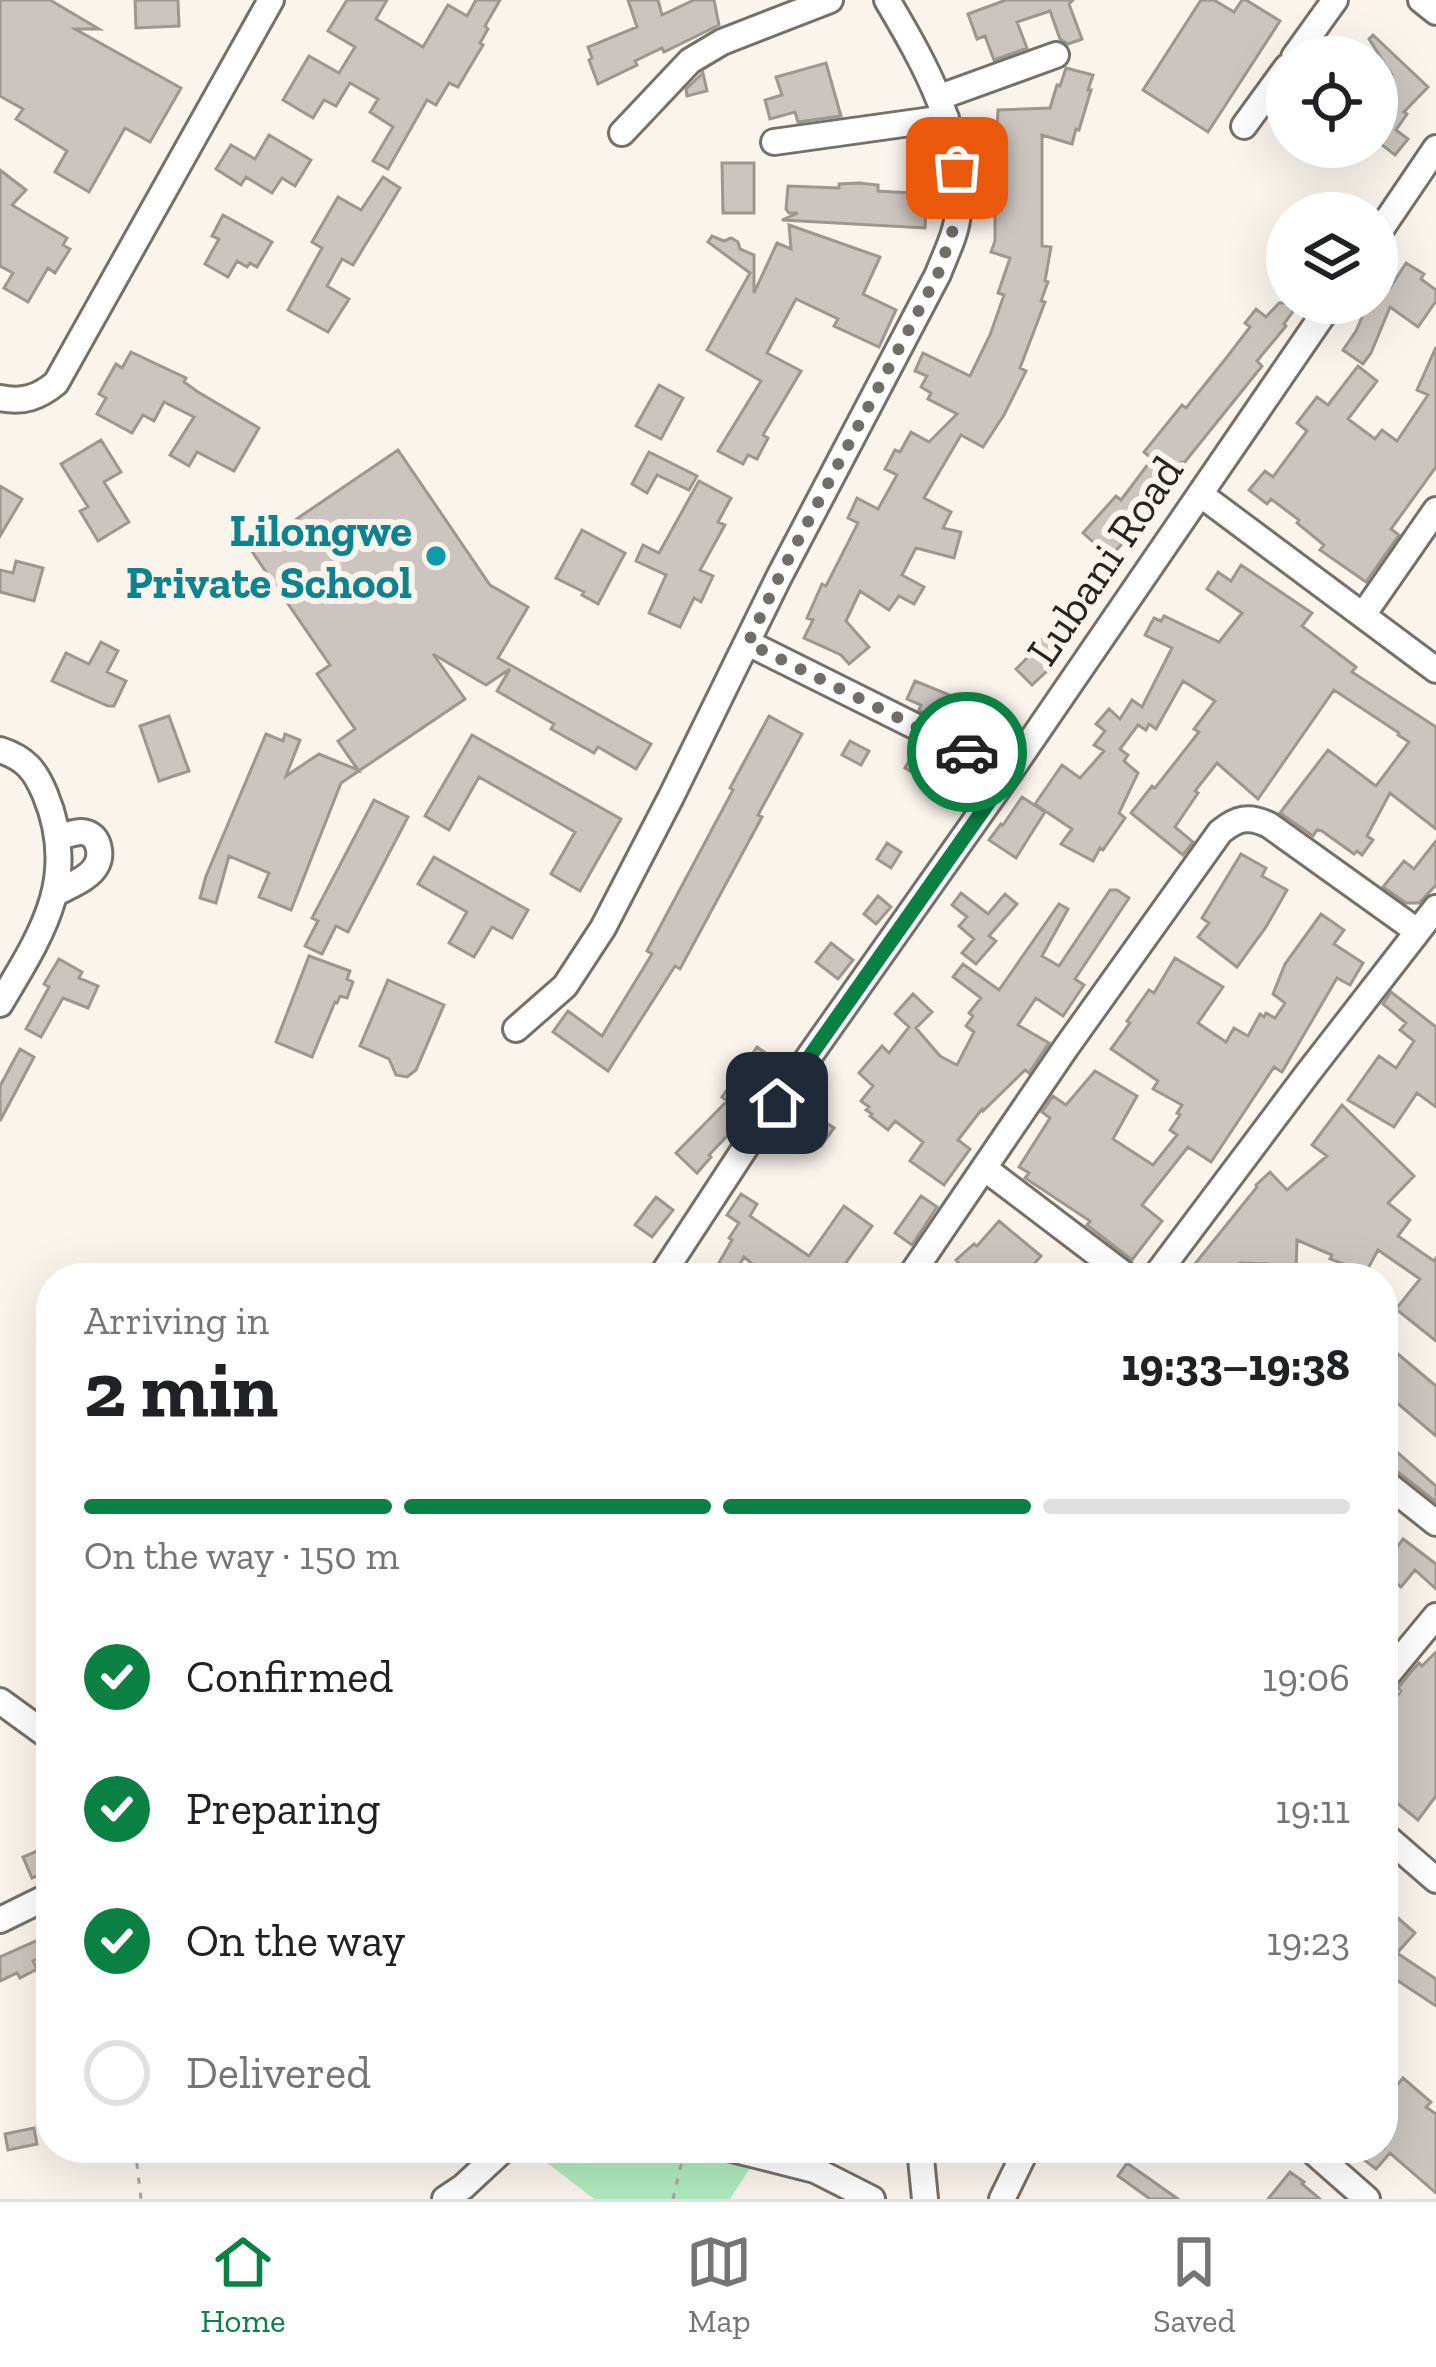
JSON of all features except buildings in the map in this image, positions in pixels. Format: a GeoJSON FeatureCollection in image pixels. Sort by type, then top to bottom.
{"type":"FeatureCollection","features":[{"type":"Feature","properties":{"kind":"street"},"geometry":{"type":"LineString","coordinates":[[0,398],[28,399],[44,394],[56,382],[271,0]]}},
{"type":"Feature","properties":{"kind":"street"},"geometry":{"type":"LineString","coordinates":[[622,133],[690,61],[722,42],[830,0]]}},
{"type":"Feature","properties":{"kind":"street"},"geometry":{"type":"LineString","coordinates":[[515,1029],[565,986],[602,928],[950,244],[958,215],[957,168],[943,108],[925,64],[887,0]]}},
{"type":"Feature","properties":{"kind":"street"},"geometry":{"type":"LineString","coordinates":[[1309,36],[1335,0]]}},
{"type":"Feature","properties":{"kind":"street"},"geometry":{"type":"LineString","coordinates":[[1421,0],[1436,12]]}},
{"type":"Feature","properties":{"kind":"street"},"geometry":{"type":"LineString","coordinates":[[774,142],[943,108],[1056,55]]}},
{"type":"Feature","properties":{"kind":"street"},"geometry":{"type":"LineString","coordinates":[[1244,126],[1266,96]]}},
{"type":"Feature","properties":{"kind":"street"},"geometry":{"type":"LineString","coordinates":[[1398,204],[1436,148]]}},
{"type":"Feature","properties":{"kind":"street","name":"Lubani Road"},"geometry":{"type":"LineString","coordinates":[[670,1263],[1316,324]]}},
{"type":"Feature","properties":{"kind":"street"},"geometry":{"type":"LineString","coordinates":[[1200,494],[1436,670]]}},
{"type":"Feature","properties":{"kind":"street"},"geometry":{"type":"LineString","coordinates":[[1363,615],[1436,510]]}},
{"type":"Feature","properties":{"kind":"street"},"geometry":{"type":"LineString","coordinates":[[748,643],[1010,772]]}},
{"type":"Feature","properties":{"kind":"street"},"geometry":{"type":"LineString","coordinates":[[0,750],[14,754],[36,773],[54,817],[60,870],[42,930],[0,1004]]}},
{"type":"Feature","properties":{"kind":"street"},"geometry":{"type":"LineString","coordinates":[[919,1263],[1220,832],[1231,823],[1244,818],[1269,825],[1417,931]]}},
{"type":"Feature","properties":{"kind":"street"},"geometry":{"type":"LineString","coordinates":[[56,894],[93,872],[99,861],[99,845],[92,835],[83,831],[58,837]]}},
{"type":"Feature","properties":{"kind":"street"},"geometry":{"type":"LineString","coordinates":[[1165,1263],[1436,908]]}},
{"type":"Feature","properties":{"kind":"street"},"geometry":{"type":"LineString","coordinates":[[984,1168],[1109,1263]]}},
{"type":"Feature","properties":{"kind":"street"},"geometry":{"type":"LineString","coordinates":[[1398,1493],[1436,1523]]}},
{"type":"Feature","properties":{"kind":"street"},"geometry":{"type":"LineString","coordinates":[[1398,1662],[1436,1616]]}},
{"type":"Feature","properties":{"kind":"street"},"geometry":{"type":"LineString","coordinates":[[0,1701],[36,1727]]}},
{"type":"Feature","properties":{"kind":"street"},"geometry":{"type":"LineString","coordinates":[[1398,1847],[1436,1880]]}},
{"type":"Feature","properties":{"kind":"street"},"geometry":{"type":"LineString","coordinates":[[0,1920],[36,1902]]}},
{"type":"Feature","properties":{"kind":"street"},"geometry":{"type":"LineString","coordinates":[[445,2199],[487,2163]]}},
{"type":"Feature","properties":{"kind":"street"},"geometry":{"type":"LineString","coordinates":[[826,2163],[872,2199]]}},
{"type":"Feature","properties":{"kind":"street"},"geometry":{"type":"LineString","coordinates":[[921,2163],[925,2199]]}},
{"type":"Feature","properties":{"kind":"street"},"geometry":{"type":"LineString","coordinates":[[1002,2199],[1020,2163]]}},
{"type":"Feature","properties":{"kind":"street"},"geometry":{"type":"LineString","coordinates":[[1326,2163],[1367,2199]]}},
{"type":"Feature","properties":{"kind":"path"},"geometry":{"type":"LineString","coordinates":[[137,2163],[141,2199]]}},
{"type":"Feature","properties":{"kind":"path"},"geometry":{"type":"LineString","coordinates":[[673,2199],[681,2163]]}},
{"type":"Feature","properties":{"kind":"green space"},"geometry":{"type":"Polygon","coordinates":[[[547,2163],[753,2163],[730,2199],[594,2199],[547,2163]]]}},
{"type":"Feature","properties":{"kind":"way so far"},"geometry":{"type":"LineString","coordinates":[[957,168],[958,215],[938,274],[748,643],[967,752]]}},
{"type":"Feature","properties":{"kind":"place","name":"Lilongwe Private School"},"geometry":{"type":"Point","coordinates":[436,556]}},
{"type":"Feature","properties":{"kind":"route"},"geometry":{"type":"LineString","coordinates":[[777,1103],[1010,772],[967,752]]}}]}
